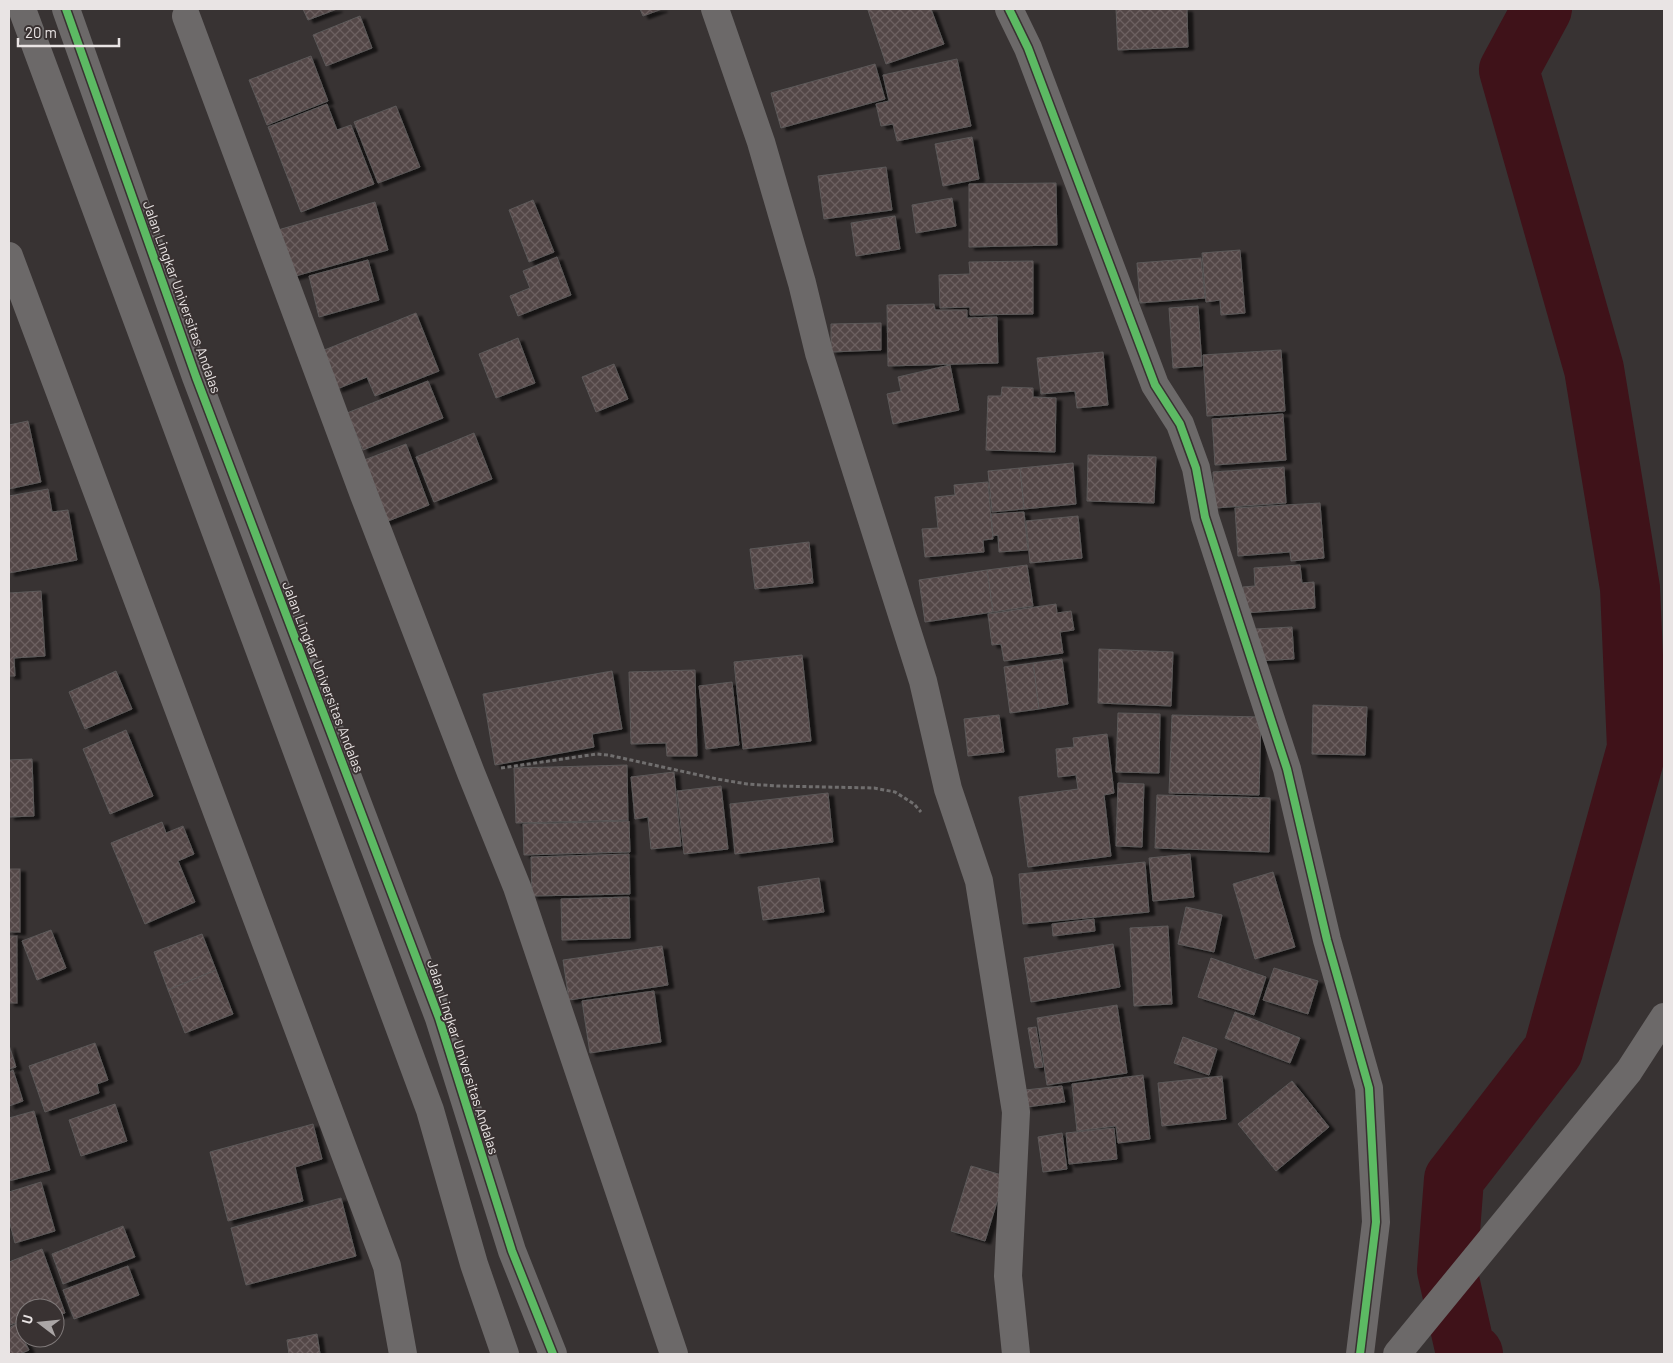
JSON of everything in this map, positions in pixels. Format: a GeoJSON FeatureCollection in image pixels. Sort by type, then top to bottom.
{"type":"FeatureCollection","features":[{"type":"Feature","properties":{"kind":"street"},"geometry":{"type":"LineString","coordinates":[[22,9],[430,1110],[474,1264],[505,1354]]}},
{"type":"Feature","properties":{"kind":"street","name":"Jalan Lingkar Universitas Andalas"},"geometry":{"type":"LineString","coordinates":[[66,9],[196,376],[439,1018],[512,1251],[553,1354]]}},
{"type":"Feature","properties":{"kind":"street"},"geometry":{"type":"LineString","coordinates":[[715,9],[761,142],[802,283],[819,353],[924,681],[948,789],[979,881],[1016,1112],[1008,1276],[1016,1354]]}},
{"type":"Feature","properties":{"kind":"street"},"geometry":{"type":"LineString","coordinates":[[1009,9],[1028,48],[1155,385],[1180,424],[1196,468],[1204,517],[1287,769],[1327,940],[1369,1088],[1376,1222],[1360,1354]]}},
{"type":"Feature","properties":{"kind":"street"},"geometry":{"type":"LineString","coordinates":[[186,16],[364,495],[471,773],[518,887],[674,1354]]}},
{"type":"Feature","properties":{"kind":"street"},"geometry":{"type":"LineString","coordinates":[[9,256],[388,1266],[403,1354]]}},
{"type":"Feature","properties":{"kind":"street"},"geometry":{"type":"LineString","coordinates":[[1397,1354],[1629,1070],[1664,1017]]}},
{"type":"Feature","properties":{"kind":"path"},"geometry":{"type":"LineString","coordinates":[[471,773],[597,754],[608,755],[747,784],[874,788],[895,792],[914,804],[926,818]]}},
{"type":"Feature","properties":{"kind":"building"},"geometry":{"type":"Polygon","coordinates":[[[303,9],[337,9],[308,20],[303,9]]]}},
{"type":"Feature","properties":{"kind":"building"},"geometry":{"type":"Polygon","coordinates":[[[640,9],[662,9],[643,16],[640,9]]]}},
{"type":"Feature","properties":{"kind":"building"},"geometry":{"type":"Polygon","coordinates":[[[931,9],[944,44],[886,64],[868,10],[931,9]]]}},
{"type":"Feature","properties":{"kind":"building"},"geometry":{"type":"Polygon","coordinates":[[[1116,9],[1187,9],[1188,47],[1118,50],[1116,9]]]}},
{"type":"Feature","properties":{"kind":"building"},"geometry":{"type":"Polygon","coordinates":[[[360,16],[372,48],[326,66],[313,35],[360,16]]]}},
{"type":"Feature","properties":{"kind":"building"},"geometry":{"type":"Polygon","coordinates":[[[311,56],[328,101],[267,125],[249,80],[311,56]]]}},
{"type":"Feature","properties":{"kind":"building"},"geometry":{"type":"Polygon","coordinates":[[[957,59],[971,126],[897,141],[893,124],[881,126],[876,104],[889,101],[883,75],[957,59]]]}},
{"type":"Feature","properties":{"kind":"building"},"geometry":{"type":"Polygon","coordinates":[[[875,64],[885,99],[781,128],[771,93],[875,64]]]}},
{"type":"Feature","properties":{"kind":"building"},"geometry":{"type":"Polygon","coordinates":[[[327,104],[337,130],[351,125],[374,184],[301,212],[268,127],[327,104]]]}},
{"type":"Feature","properties":{"kind":"building"},"geometry":{"type":"Polygon","coordinates":[[[396,106],[420,167],[378,183],[354,122],[396,106]]]}},
{"type":"Feature","properties":{"kind":"building"},"geometry":{"type":"Polygon","coordinates":[[[972,137],[979,179],[943,186],[935,144],[972,137]]]}},
{"type":"Feature","properties":{"kind":"building"},"geometry":{"type":"Polygon","coordinates":[[[886,167],[892,210],[824,219],[818,176],[886,167]]]}},
{"type":"Feature","properties":{"kind":"building"},"geometry":{"type":"Polygon","coordinates":[[[1056,183],[1057,245],[969,247],[969,184],[1056,183]]]}},
{"type":"Feature","properties":{"kind":"building"},"geometry":{"type":"Polygon","coordinates":[[[952,198],[956,226],[916,233],[912,205],[952,198]]]}},
{"type":"Feature","properties":{"kind":"building"},"geometry":{"type":"Polygon","coordinates":[[[533,200],[554,252],[529,262],[509,210],[533,200]]]}},
{"type":"Feature","properties":{"kind":"building"},"geometry":{"type":"Polygon","coordinates":[[[375,202],[388,250],[292,277],[278,230],[375,202]]]}},
{"type":"Feature","properties":{"kind":"building"},"geometry":{"type":"Polygon","coordinates":[[[895,216],[900,249],[856,256],[851,223],[895,216]]]}},
{"type":"Feature","properties":{"kind":"building"},"geometry":{"type":"Polygon","coordinates":[[[1240,250],[1245,313],[1221,315],[1220,300],[1206,302],[1202,253],[1240,250]]]}},
{"type":"Feature","properties":{"kind":"building"},"geometry":{"type":"Polygon","coordinates":[[[557,257],[571,295],[518,316],[510,296],[530,288],[523,271],[557,257]]]}},
{"type":"Feature","properties":{"kind":"building"},"geometry":{"type":"Polygon","coordinates":[[[1201,258],[1205,298],[1140,303],[1137,263],[1201,258]]]}},
{"type":"Feature","properties":{"kind":"building"},"geometry":{"type":"Polygon","coordinates":[[[368,260],[379,300],[319,317],[309,276],[368,260]]]}},
{"type":"Feature","properties":{"kind":"building"},"geometry":{"type":"Polygon","coordinates":[[[1033,261],[1033,314],[970,315],[970,307],[940,308],[939,275],[970,274],[969,262],[1033,261]]]}},
{"type":"Feature","properties":{"kind":"building"},"geometry":{"type":"Polygon","coordinates":[[[934,304],[935,310],[967,310],[967,318],[997,317],[998,363],[888,366],[887,305],[934,304]]]}},
{"type":"Feature","properties":{"kind":"building"},"geometry":{"type":"Polygon","coordinates":[[[1198,306],[1202,366],[1173,368],[1169,308],[1198,306]]]}},
{"type":"Feature","properties":{"kind":"building"},"geometry":{"type":"Polygon","coordinates":[[[416,313],[439,371],[375,396],[367,377],[337,389],[322,351],[416,313]]]}},
{"type":"Feature","properties":{"kind":"building"},"geometry":{"type":"Polygon","coordinates":[[[881,323],[881,350],[831,352],[831,324],[881,323]]]}},
{"type":"Feature","properties":{"kind":"building"},"geometry":{"type":"Polygon","coordinates":[[[518,338],[535,383],[496,398],[479,354],[518,338]]]}},
{"type":"Feature","properties":{"kind":"building"},"geometry":{"type":"Polygon","coordinates":[[[1281,350],[1285,411],[1207,416],[1203,355],[1281,350]]]}},
{"type":"Feature","properties":{"kind":"building"},"geometry":{"type":"Polygon","coordinates":[[[1103,352],[1108,405],[1077,408],[1075,391],[1041,394],[1037,358],[1103,352]]]}},
{"type":"Feature","properties":{"kind":"building"},"geometry":{"type":"Polygon","coordinates":[[[614,364],[628,399],[596,412],[582,377],[614,364]]]}},
{"type":"Feature","properties":{"kind":"building"},"geometry":{"type":"Polygon","coordinates":[[[950,365],[959,410],[893,424],[887,394],[901,391],[898,377],[950,365]]]}},
{"type":"Feature","properties":{"kind":"building"},"geometry":{"type":"Polygon","coordinates":[[[428,381],[443,418],[363,450],[347,413],[428,381]]]}},
{"type":"Feature","properties":{"kind":"building"},"geometry":{"type":"Polygon","coordinates":[[[1002,387],[1033,388],[1033,397],[1056,398],[1055,452],[986,450],[988,396],[1001,396],[1002,387]]]}},
{"type":"Feature","properties":{"kind":"building"},"geometry":{"type":"Polygon","coordinates":[[[1283,414],[1286,460],[1215,465],[1212,419],[1283,414]]]}},
{"type":"Feature","properties":{"kind":"building"},"geometry":{"type":"Polygon","coordinates":[[[28,421],[41,482],[9,489],[9,425],[28,421]]]}},
{"type":"Feature","properties":{"kind":"building"},"geometry":{"type":"Polygon","coordinates":[[[474,433],[492,479],[434,502],[416,457],[474,433]]]}},
{"type":"Feature","properties":{"kind":"building"},"geometry":{"type":"Polygon","coordinates":[[[406,444],[429,505],[383,523],[359,462],[406,444]]]}},
{"type":"Feature","properties":{"kind":"building"},"geometry":{"type":"Polygon","coordinates":[[[1088,455],[1156,457],[1154,503],[1087,501],[1088,455]]]}},
{"type":"Feature","properties":{"kind":"building"},"geometry":{"type":"Polygon","coordinates":[[[1073,463],[1076,504],[1024,509],[1020,468],[1073,463]]]}},
{"type":"Feature","properties":{"kind":"building"},"geometry":{"type":"Polygon","coordinates":[[[1284,467],[1286,503],[1215,508],[1213,472],[1284,467]]]}},
{"type":"Feature","properties":{"kind":"building"},"geometry":{"type":"Polygon","coordinates":[[[1020,468],[1024,509],[992,512],[988,471],[1020,468]]]}},
{"type":"Feature","properties":{"kind":"building"},"geometry":{"type":"Polygon","coordinates":[[[988,482],[993,539],[983,540],[984,552],[925,557],[922,529],[938,528],[935,497],[955,495],[954,485],[988,482]]]}},
{"type":"Feature","properties":{"kind":"building"},"geometry":{"type":"Polygon","coordinates":[[[48,489],[52,512],[68,510],[77,560],[9,573],[9,496],[48,489]]]}},
{"type":"Feature","properties":{"kind":"building"},"geometry":{"type":"Polygon","coordinates":[[[1320,503],[1324,558],[1291,561],[1290,552],[1238,556],[1235,508],[1320,503]]]}},
{"type":"Feature","properties":{"kind":"building"},"geometry":{"type":"Polygon","coordinates":[[[1024,512],[1028,550],[999,552],[998,535],[993,536],[991,514],[1024,512]]]}},
{"type":"Feature","properties":{"kind":"building"},"geometry":{"type":"Polygon","coordinates":[[[1078,516],[1082,558],[1030,563],[1026,521],[1078,516]]]}},
{"type":"Feature","properties":{"kind":"building"},"geometry":{"type":"Polygon","coordinates":[[[809,542],[813,583],[755,589],[750,549],[809,542]]]}},
{"type":"Feature","properties":{"kind":"building"},"geometry":{"type":"Polygon","coordinates":[[[1027,565],[1033,606],[993,612],[987,570],[1027,565]]]}},
{"type":"Feature","properties":{"kind":"building"},"geometry":{"type":"Polygon","coordinates":[[[1300,565],[1302,583],[1314,582],[1315,608],[1245,613],[1243,587],[1255,586],[1254,568],[1300,565]]]}},
{"type":"Feature","properties":{"kind":"building"},"geometry":{"type":"Polygon","coordinates":[[[987,570],[993,612],[925,622],[919,580],[987,570]]]}},
{"type":"Feature","properties":{"kind":"building"},"geometry":{"type":"Polygon","coordinates":[[[41,591],[45,656],[14,658],[15,676],[9,676],[9,593],[41,591]]]}},
{"type":"Feature","properties":{"kind":"building"},"geometry":{"type":"Polygon","coordinates":[[[1056,604],[1057,613],[1071,611],[1074,630],[1060,632],[1063,653],[1004,661],[1001,644],[992,645],[988,614],[1056,604]]]}},
{"type":"Feature","properties":{"kind":"building"},"geometry":{"type":"Polygon","coordinates":[[[1292,627],[1294,659],[1256,661],[1255,629],[1292,627]]]}},
{"type":"Feature","properties":{"kind":"building"},"geometry":{"type":"Polygon","coordinates":[[[1099,649],[1173,652],[1171,706],[1098,703],[1099,649]]]}},
{"type":"Feature","properties":{"kind":"building"},"geometry":{"type":"Polygon","coordinates":[[[802,655],[811,741],[743,749],[734,662],[802,655]]]}},
{"type":"Feature","properties":{"kind":"building"},"geometry":{"type":"Polygon","coordinates":[[[1062,659],[1068,704],[1039,709],[1033,663],[1062,659]]]}},
{"type":"Feature","properties":{"kind":"building"},"geometry":{"type":"Polygon","coordinates":[[[1033,663],[1039,709],[1010,713],[1004,667],[1033,663]]]}},
{"type":"Feature","properties":{"kind":"building"},"geometry":{"type":"Polygon","coordinates":[[[695,670],[697,756],[667,756],[666,743],[631,744],[629,672],[695,670]]]}},
{"type":"Feature","properties":{"kind":"building"},"geometry":{"type":"Polygon","coordinates":[[[116,671],[132,709],[85,729],[69,692],[116,671]]]}},
{"type":"Feature","properties":{"kind":"building"},"geometry":{"type":"Polygon","coordinates":[[[612,671],[622,729],[592,734],[594,747],[495,765],[483,694],[612,671]]]}},
{"type":"Feature","properties":{"kind":"building"},"geometry":{"type":"Polygon","coordinates":[[[732,682],[739,745],[706,749],[699,686],[732,682]]]}},
{"type":"Feature","properties":{"kind":"building"},"geometry":{"type":"Polygon","coordinates":[[[1313,705],[1367,707],[1365,755],[1312,754],[1313,705]]]}},
{"type":"Feature","properties":{"kind":"building"},"geometry":{"type":"Polygon","coordinates":[[[1118,713],[1160,714],[1159,773],[1116,772],[1118,713]]]}},
{"type":"Feature","properties":{"kind":"building"},"geometry":{"type":"Polygon","coordinates":[[[999,715],[1004,752],[968,756],[964,719],[999,715]]]}},
{"type":"Feature","properties":{"kind":"building"},"geometry":{"type":"Polygon","coordinates":[[[1172,715],[1261,717],[1259,795],[1169,793],[1172,715]]]}},
{"type":"Feature","properties":{"kind":"building"},"geometry":{"type":"Polygon","coordinates":[[[126,730],[153,796],[110,814],[83,749],[126,730]]]}},
{"type":"Feature","properties":{"kind":"building"},"geometry":{"type":"Polygon","coordinates":[[[1107,734],[1114,793],[1104,795],[1111,856],[1028,867],[1019,797],[1078,789],[1076,775],[1058,777],[1056,749],[1074,747],[1073,738],[1107,734]]]}},
{"type":"Feature","properties":{"kind":"building"},"geometry":{"type":"Polygon","coordinates":[[[32,759],[34,816],[9,817],[9,760],[32,759]]]}},
{"type":"Feature","properties":{"kind":"building"},"geometry":{"type":"Polygon","coordinates":[[[627,765],[628,820],[516,823],[514,768],[627,765]]]}},
{"type":"Feature","properties":{"kind":"building"},"geometry":{"type":"Polygon","coordinates":[[[674,772],[681,846],[651,849],[648,817],[635,819],[631,777],[674,772]]]}},
{"type":"Feature","properties":{"kind":"building"},"geometry":{"type":"Polygon","coordinates":[[[1118,783],[1144,784],[1142,847],[1116,846],[1118,783]]]}},
{"type":"Feature","properties":{"kind":"building"},"geometry":{"type":"Polygon","coordinates":[[[721,786],[728,849],[684,854],[677,791],[721,786]]]}},
{"type":"Feature","properties":{"kind":"building"},"geometry":{"type":"Polygon","coordinates":[[[828,793],[833,842],[735,854],[730,804],[828,793]]]}},
{"type":"Feature","properties":{"kind":"building"},"geometry":{"type":"Polygon","coordinates":[[[1157,795],[1270,798],[1269,852],[1155,848],[1157,795]]]}},
{"type":"Feature","properties":{"kind":"building"},"geometry":{"type":"Polygon","coordinates":[[[629,821],[630,852],[524,855],[523,824],[629,821]]]}},
{"type":"Feature","properties":{"kind":"building"},"geometry":{"type":"Polygon","coordinates":[[[162,822],[166,833],[183,826],[194,854],[178,861],[195,902],[145,924],[111,843],[162,822]]]}},
{"type":"Feature","properties":{"kind":"building"},"geometry":{"type":"Polygon","coordinates":[[[629,854],[630,894],[532,896],[531,857],[629,854]]]}},
{"type":"Feature","properties":{"kind":"building"},"geometry":{"type":"Polygon","coordinates":[[[1190,854],[1194,897],[1153,901],[1149,858],[1190,854]]]}},
{"type":"Feature","properties":{"kind":"building"},"geometry":{"type":"Polygon","coordinates":[[[1145,862],[1149,912],[1023,924],[1019,874],[1145,862]]]}},
{"type":"Feature","properties":{"kind":"building"},"geometry":{"type":"Polygon","coordinates":[[[9,869],[20,869],[20,932],[9,932],[9,869]]]}},
{"type":"Feature","properties":{"kind":"building"},"geometry":{"type":"Polygon","coordinates":[[[1273,872],[1295,947],[1255,959],[1233,884],[1273,872]]]}},
{"type":"Feature","properties":{"kind":"building"},"geometry":{"type":"Polygon","coordinates":[[[819,878],[824,912],[763,920],[758,887],[819,878]]]}},
{"type":"Feature","properties":{"kind":"building"},"geometry":{"type":"Polygon","coordinates":[[[629,897],[630,938],[562,940],[561,899],[629,897]]]}},
{"type":"Feature","properties":{"kind":"building"},"geometry":{"type":"Polygon","coordinates":[[[1186,907],[1222,915],[1214,952],[1178,944],[1186,907]]]}},
{"type":"Feature","properties":{"kind":"building"},"geometry":{"type":"Polygon","coordinates":[[[1094,919],[1095,931],[1053,936],[1052,924],[1094,919]]]}},
{"type":"Feature","properties":{"kind":"building"},"geometry":{"type":"Polygon","coordinates":[[[1168,926],[1172,1004],[1134,1006],[1130,928],[1168,926]]]}},
{"type":"Feature","properties":{"kind":"building"},"geometry":{"type":"Polygon","coordinates":[[[51,930],[66,968],[37,980],[22,941],[51,930]]]}},
{"type":"Feature","properties":{"kind":"building"},"geometry":{"type":"Polygon","coordinates":[[[202,934],[216,970],[168,990],[154,952],[202,934]]]}},
{"type":"Feature","properties":{"kind":"building"},"geometry":{"type":"Polygon","coordinates":[[[9,936],[17,936],[17,1003],[9,1003],[9,936]]]}},
{"type":"Feature","properties":{"kind":"building"},"geometry":{"type":"Polygon","coordinates":[[[1113,944],[1120,987],[1031,1002],[1024,958],[1113,944]]]}},
{"type":"Feature","properties":{"kind":"building"},"geometry":{"type":"Polygon","coordinates":[[[662,946],[668,985],[569,1000],[563,960],[662,946]]]}},
{"type":"Feature","properties":{"kind":"building"},"geometry":{"type":"Polygon","coordinates":[[[1211,958],[1266,977],[1254,1015],[1198,997],[1211,958]]]}},
{"type":"Feature","properties":{"kind":"building"},"geometry":{"type":"Polygon","coordinates":[[[1274,968],[1318,981],[1308,1014],[1263,1000],[1274,968]]]}},
{"type":"Feature","properties":{"kind":"building"},"geometry":{"type":"Polygon","coordinates":[[[216,970],[233,1014],[185,1033],[168,990],[216,970]]]}},
{"type":"Feature","properties":{"kind":"building"},"geometry":{"type":"Polygon","coordinates":[[[654,991],[661,1042],[590,1053],[582,1001],[654,991]]]}},
{"type":"Feature","properties":{"kind":"building"},"geometry":{"type":"Polygon","coordinates":[[[1117,1005],[1127,1073],[1047,1085],[1037,1018],[1117,1005]]]}},
{"type":"Feature","properties":{"kind":"building"},"geometry":{"type":"Polygon","coordinates":[[[1235,1012],[1300,1038],[1290,1063],[1225,1038],[1235,1012]]]}},
{"type":"Feature","properties":{"kind":"building"},"geometry":{"type":"Polygon","coordinates":[[[1036,1027],[1043,1067],[1035,1068],[1028,1028],[1036,1027]]]}},
{"type":"Feature","properties":{"kind":"building"},"geometry":{"type":"Polygon","coordinates":[[[1183,1037],[1217,1049],[1209,1075],[1174,1063],[1183,1037]]]}},
{"type":"Feature","properties":{"kind":"building"},"geometry":{"type":"Polygon","coordinates":[[[95,1043],[108,1080],[97,1084],[99,1093],[45,1112],[29,1066],[95,1043]]]}},
{"type":"Feature","properties":{"kind":"building"},"geometry":{"type":"Polygon","coordinates":[[[9,1045],[16,1067],[9,1069],[9,1045]]]}},
{"type":"Feature","properties":{"kind":"building"},"geometry":{"type":"Polygon","coordinates":[[[13,1070],[23,1101],[9,1106],[9,1072],[13,1070]]]}},
{"type":"Feature","properties":{"kind":"building"},"geometry":{"type":"Polygon","coordinates":[[[1143,1075],[1150,1139],[1118,1143],[1116,1126],[1077,1131],[1072,1084],[1143,1075]]]}},
{"type":"Feature","properties":{"kind":"building"},"geometry":{"type":"Polygon","coordinates":[[[1222,1076],[1226,1119],[1162,1126],[1158,1083],[1222,1076]]]}},
{"type":"Feature","properties":{"kind":"building"},"geometry":{"type":"Polygon","coordinates":[[[1292,1081],[1329,1127],[1276,1171],[1238,1124],[1292,1081]]]}},
{"type":"Feature","properties":{"kind":"building"},"geometry":{"type":"Polygon","coordinates":[[[1062,1086],[1065,1102],[1027,1107],[1025,1090],[1062,1086]]]}},
{"type":"Feature","properties":{"kind":"building"},"geometry":{"type":"Polygon","coordinates":[[[115,1104],[127,1141],[81,1156],[69,1120],[115,1104]]]}},
{"type":"Feature","properties":{"kind":"building"},"geometry":{"type":"Polygon","coordinates":[[[34,1111],[50,1170],[9,1181],[9,1118],[34,1111]]]}},
{"type":"Feature","properties":{"kind":"building"},"geometry":{"type":"Polygon","coordinates":[[[313,1124],[322,1159],[295,1167],[303,1201],[228,1221],[210,1152],[313,1124]]]}},
{"type":"Feature","properties":{"kind":"building"},"geometry":{"type":"Polygon","coordinates":[[[1114,1128],[1117,1159],[1069,1164],[1066,1133],[1114,1128]]]}},
{"type":"Feature","properties":{"kind":"building"},"geometry":{"type":"Polygon","coordinates":[[[1062,1133],[1067,1169],[1043,1172],[1038,1137],[1062,1133]]]}},
{"type":"Feature","properties":{"kind":"building"},"geometry":{"type":"Polygon","coordinates":[[[971,1166],[1005,1176],[985,1241],[951,1231],[971,1166]]]}},
{"type":"Feature","properties":{"kind":"building"},"geometry":{"type":"Polygon","coordinates":[[[41,1182],[55,1231],[15,1243],[9,1220],[9,1192],[41,1182]]]}},
{"type":"Feature","properties":{"kind":"building"},"geometry":{"type":"Polygon","coordinates":[[[341,1198],[356,1256],[246,1285],[231,1228],[341,1198]]]}},
{"type":"Feature","properties":{"kind":"building"},"geometry":{"type":"Polygon","coordinates":[[[123,1226],[135,1257],[63,1284],[52,1254],[123,1226]]]}},
{"type":"Feature","properties":{"kind":"building"},"geometry":{"type":"Polygon","coordinates":[[[42,1249],[60,1298],[15,1298],[15,1323],[10,1325],[9,1262],[42,1249]]]}},
{"type":"Feature","properties":{"kind":"building"},"geometry":{"type":"Polygon","coordinates":[[[128,1266],[139,1295],[74,1319],[63,1290],[128,1266]]]}},
{"type":"Feature","properties":{"kind":"building"},"geometry":{"type":"Polygon","coordinates":[[[15,1325],[15,1348],[28,1348],[29,1350],[20,1354],[9,1354],[9,1328],[15,1325]]]}},
{"type":"Feature","properties":{"kind":"building"},"geometry":{"type":"Polygon","coordinates":[[[317,1334],[320,1354],[289,1354],[287,1340],[317,1334]]]}},
{"type":"Feature","properties":{"kind":"waterway"},"geometry":{"type":"LineString","coordinates":[[1473,1354],[1465,1349],[1447,1270],[1454,1179],[1553,1051],[1637,748],[1630,588],[1594,369],[1509,70],[1542,9]]}},
{"type":"Feature","properties":{"kind":"cycle path"},"geometry":{"type":"LineString","coordinates":[[66,9],[196,377],[439,1018],[512,1251],[553,1354]]}},
{"type":"Feature","properties":{"kind":"cycle path"},"geometry":{"type":"LineString","coordinates":[[1009,9],[1028,48],[1155,385],[1180,424],[1196,468],[1205,517],[1287,769],[1327,940],[1369,1088],[1376,1222],[1360,1354]]}}]}
